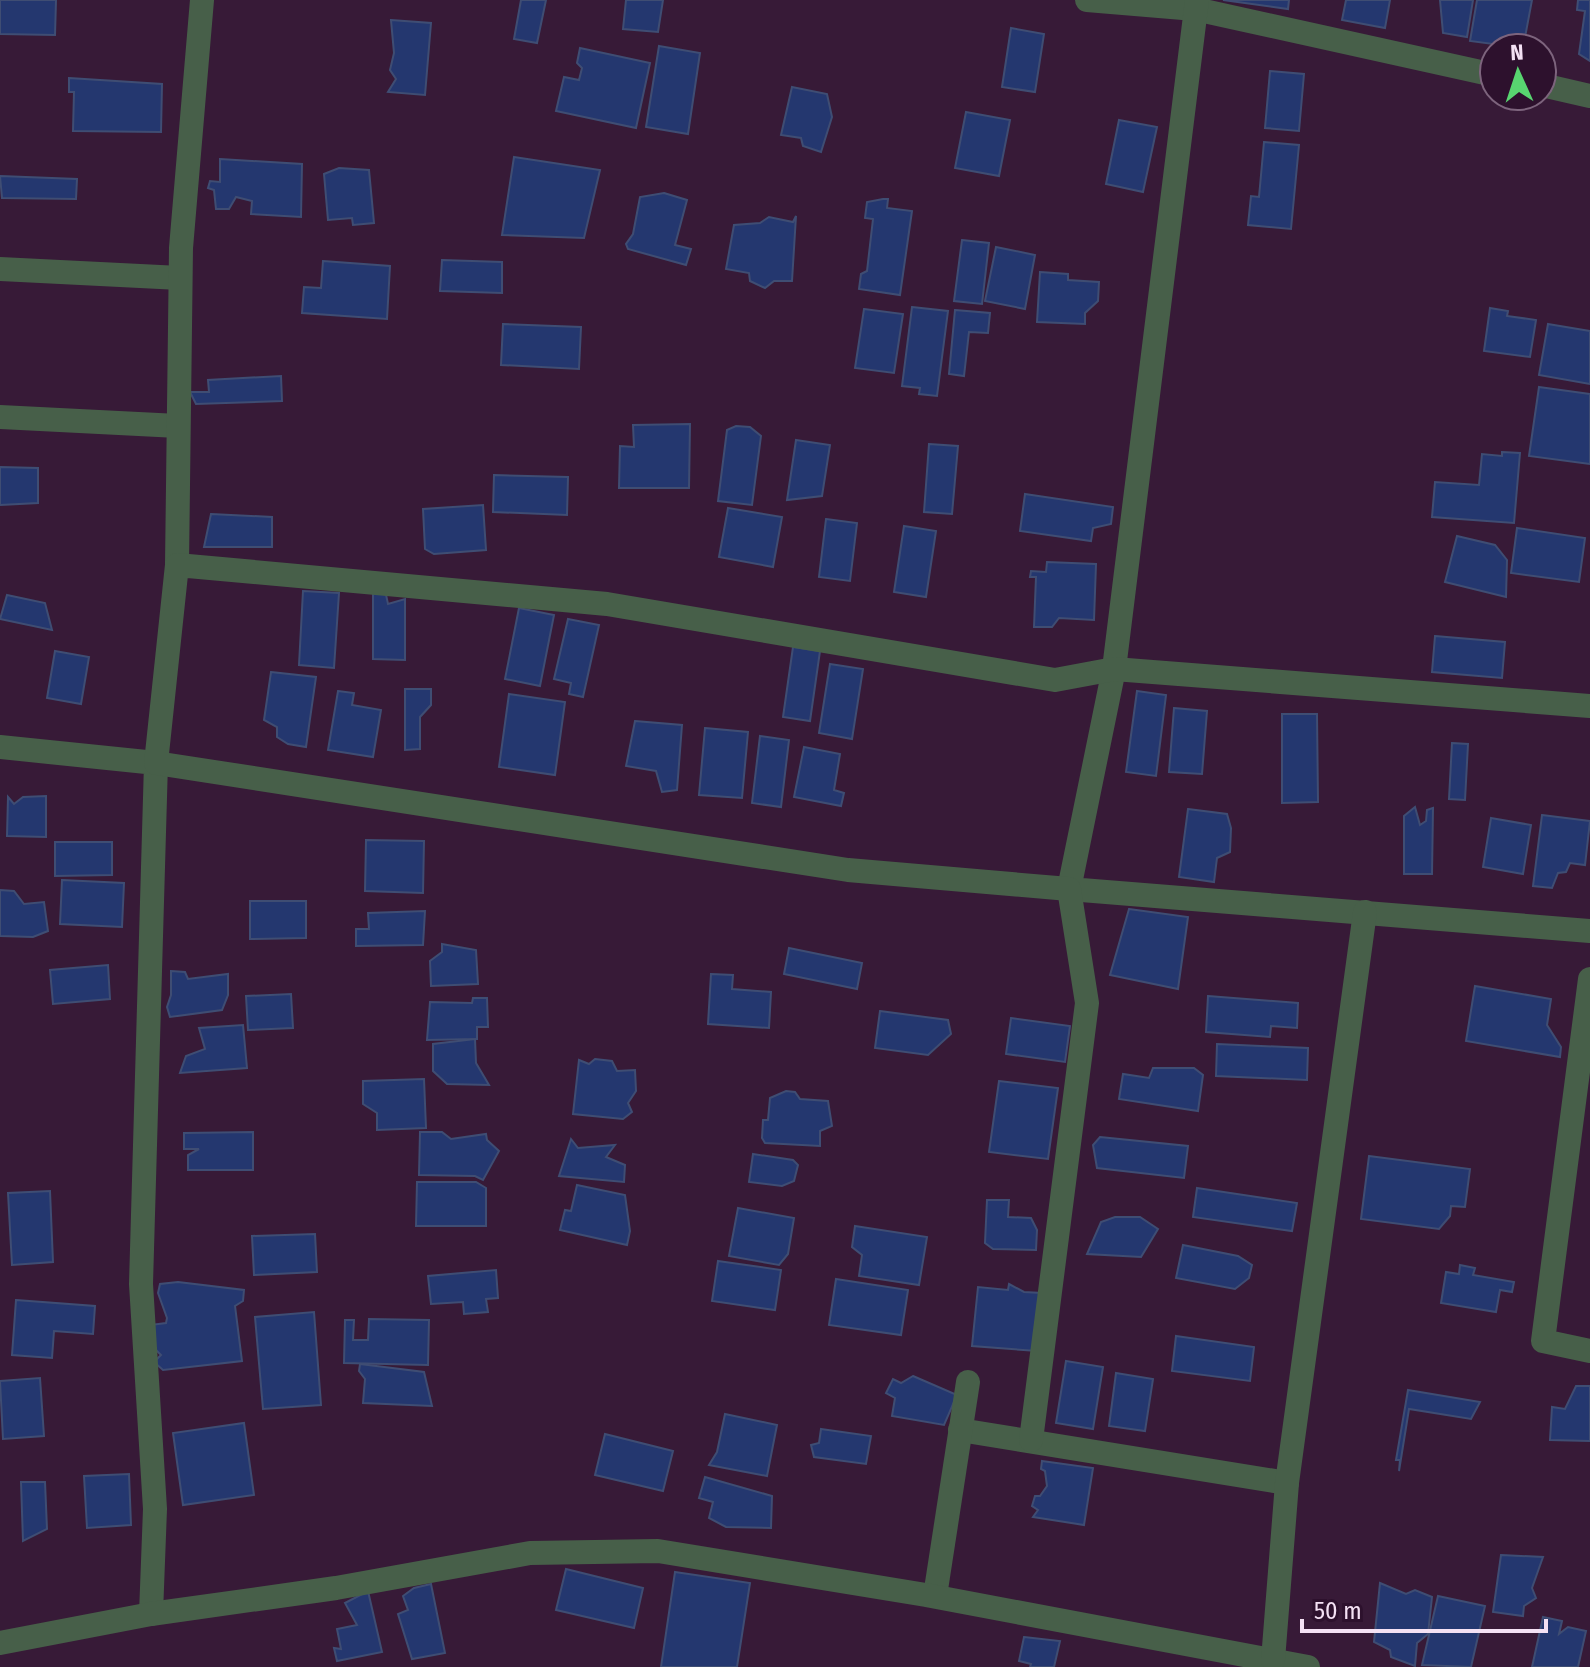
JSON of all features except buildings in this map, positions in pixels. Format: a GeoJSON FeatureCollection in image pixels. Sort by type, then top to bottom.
{"type":"FeatureCollection","features":[{"type":"Feature","properties":{"kind":"street"},"geometry":{"type":"LineString","coordinates":[[151,1614],[155,1509],[141,1284],[156,763],[177,565],[180,278],[202,0]]}},
{"type":"Feature","properties":{"kind":"street"},"geometry":{"type":"LineString","coordinates":[[1087,0],[1196,5],[1478,71]]}},
{"type":"Feature","properties":{"kind":"street"},"geometry":{"type":"LineString","coordinates":[[1031,1440],[1087,1003],[1069,889],[1114,669],[1196,5]]}},
{"type":"Feature","properties":{"kind":"street"},"geometry":{"type":"LineString","coordinates":[[1558,89],[1590,96]]}},
{"type":"Feature","properties":{"kind":"street"},"geometry":{"type":"LineString","coordinates":[[0,269],[180,278]]}},
{"type":"Feature","properties":{"kind":"street"},"geometry":{"type":"LineString","coordinates":[[0,417],[178,426]]}},
{"type":"Feature","properties":{"kind":"street"},"geometry":{"type":"LineString","coordinates":[[177,565],[607,604],[1055,680],[1114,669],[1590,706]]}},
{"type":"Feature","properties":{"kind":"street"},"geometry":{"type":"LineString","coordinates":[[0,747],[156,763],[848,870],[1590,931]]}},
{"type":"Feature","properties":{"kind":"street"},"geometry":{"type":"LineString","coordinates":[[1273,1660],[1287,1483],[1365,912]]}},
{"type":"Feature","properties":{"kind":"street"},"geometry":{"type":"LineString","coordinates":[[1590,979],[1543,1341],[1590,1351]]}},
{"type":"Feature","properties":{"kind":"street"},"geometry":{"type":"LineString","coordinates":[[935,1596],[968,1382]]}},
{"type":"Feature","properties":{"kind":"street"},"geometry":{"type":"LineString","coordinates":[[960,1430],[1287,1483]]}},
{"type":"Feature","properties":{"kind":"street"},"geometry":{"type":"LineString","coordinates":[[0,1643],[151,1614],[336,1588],[530,1553],[658,1551],[935,1596],[1308,1667]]}}]}
